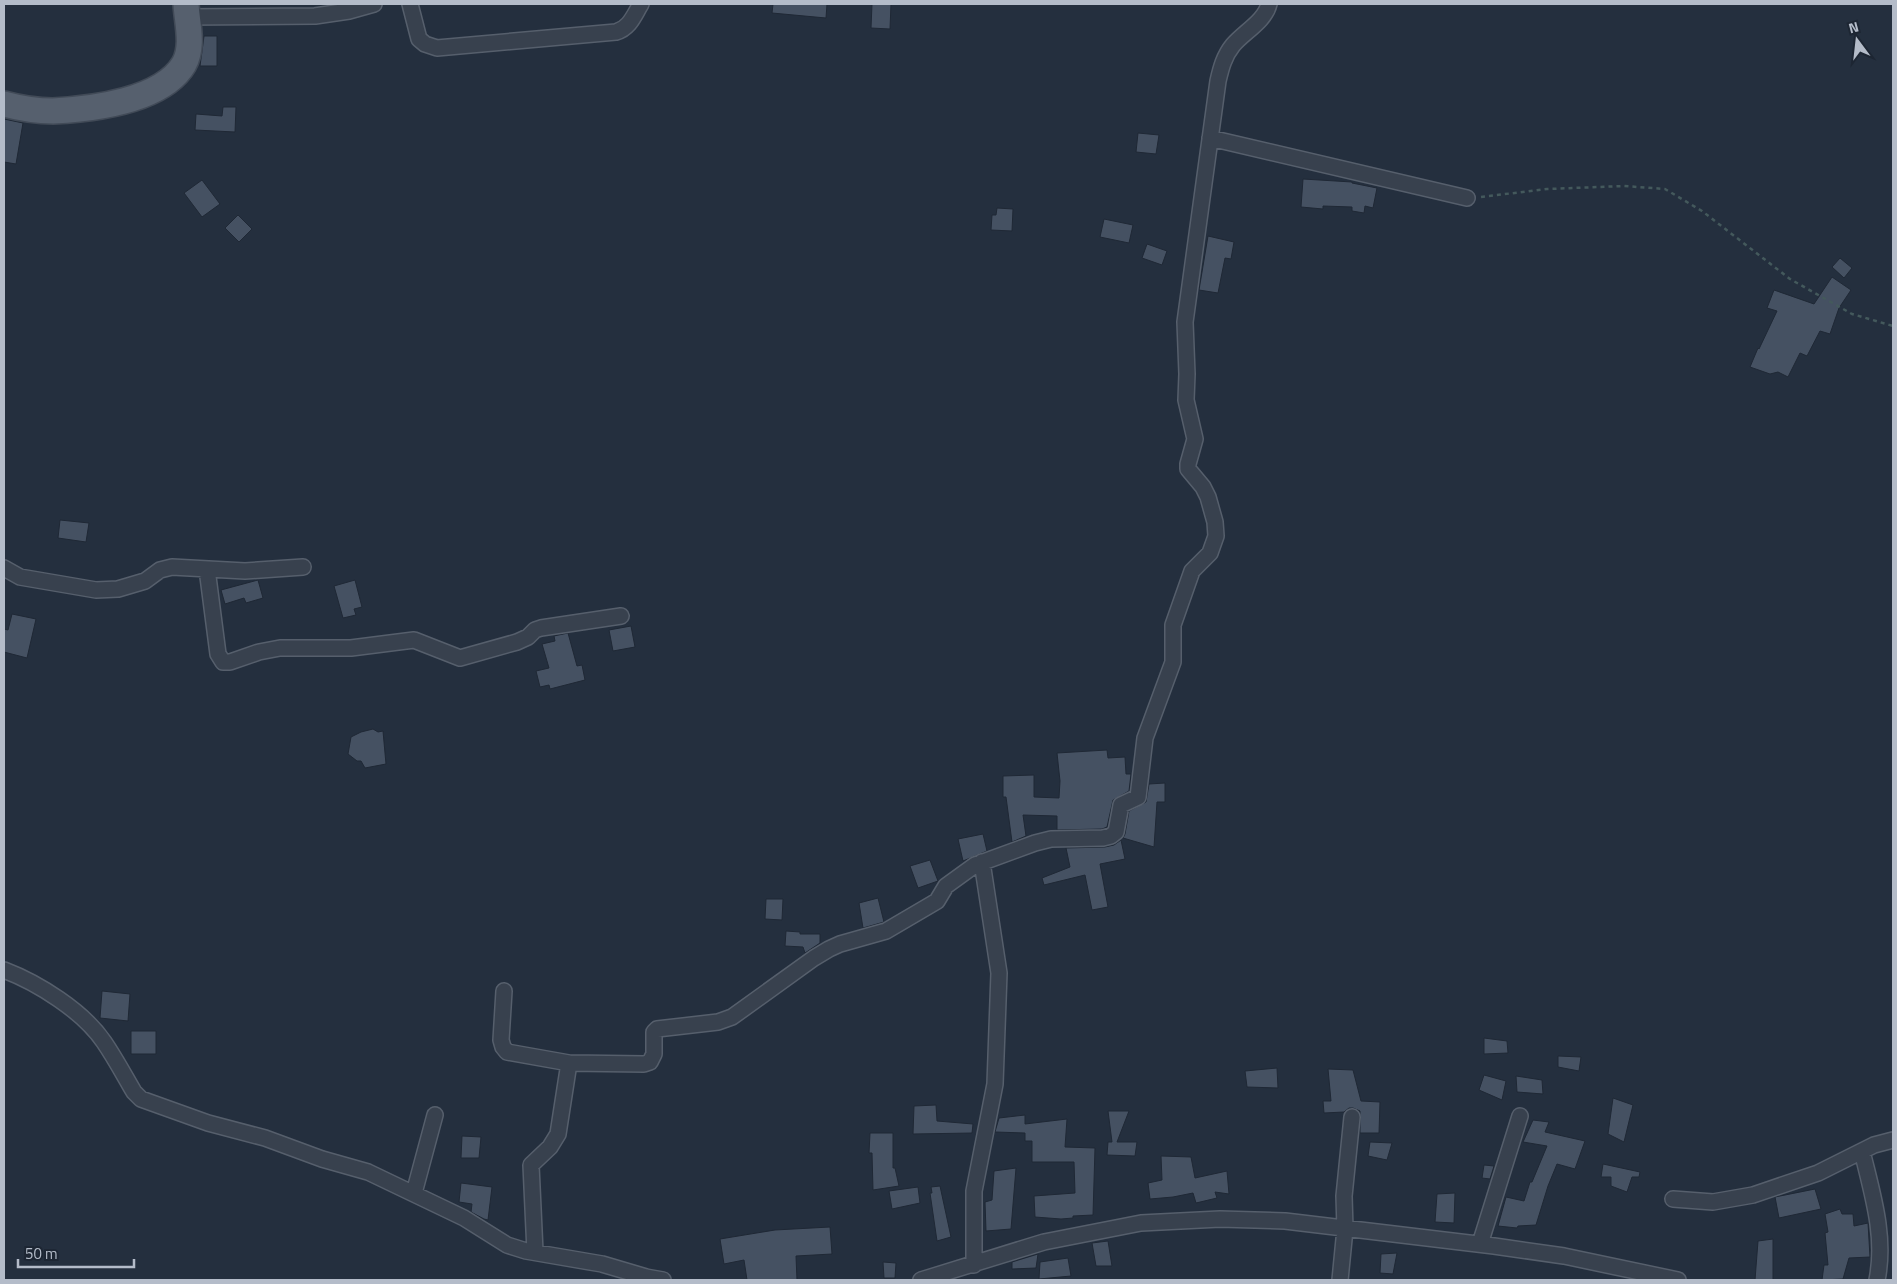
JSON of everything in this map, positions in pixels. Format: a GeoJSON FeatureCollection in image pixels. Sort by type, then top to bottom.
{"type":"FeatureCollection","features":[{"type":"Feature","properties":{"kind":"main road"},"geometry":{"type":"LineString","coordinates":[[4,104],[52,111],[97,106],[128,99],[150,91],[175,76],[185,63],[190,39],[187,10]]}},
{"type":"Feature","properties":{"kind":"street"},"geometry":{"type":"LineString","coordinates":[[187,10],[315,16],[374,4]]}},
{"type":"Feature","properties":{"kind":"street"},"geometry":{"type":"LineString","coordinates":[[410,4],[419,38],[425,44],[437,48],[616,32],[623,30],[629,25],[641,4]]}},
{"type":"Feature","properties":{"kind":"street"},"geometry":{"type":"LineString","coordinates":[[504,991],[501,1040],[507,1052],[569,1064],[644,1064],[650,1062],[654,1054],[654,1032],[657,1029],[718,1022],[732,1018],[829,949],[886,931],[937,901],[946,886],[971,867],[1035,843],[1052,839],[1103,838],[1112,836],[1116,832],[1121,805],[1138,797],[1146,738],[1173,662],[1173,626],[1192,571],[1210,553],[1216,536],[1215,522],[1208,497],[1188,469],[1195,440],[1186,400],[1185,322],[1218,82],[1223,60],[1232,46],[1263,16],[1269,4]]}},
{"type":"Feature","properties":{"kind":"street"},"geometry":{"type":"LineString","coordinates":[[1210,138],[1467,198]]}},
{"type":"Feature","properties":{"kind":"street"},"geometry":{"type":"LineString","coordinates":[[4,568],[20,577],[96,590],[118,589],[145,581],[160,570],[172,567],[244,571],[303,567]]}},
{"type":"Feature","properties":{"kind":"street"},"geometry":{"type":"LineString","coordinates":[[207,569],[218,654],[223,662],[230,662],[259,652],[280,648],[351,648],[414,640],[460,658],[517,642],[541,628],[621,616]]}},
{"type":"Feature","properties":{"kind":"street"},"geometry":{"type":"LineString","coordinates":[[974,1265],[974,1191],[995,1084],[1000,973],[982,862]]}},
{"type":"Feature","properties":{"kind":"street"},"geometry":{"type":"LineString","coordinates":[[4,970],[49,993],[94,1028],[104,1041],[134,1092],[141,1099],[208,1123],[265,1138],[322,1159],[368,1172],[464,1218],[508,1245],[607,1273],[664,1280]]}},
{"type":"Feature","properties":{"kind":"street"},"geometry":{"type":"LineString","coordinates":[[535,1252],[531,1165],[550,1147],[558,1134],[569,1064]]}},
{"type":"Feature","properties":{"kind":"street"},"geometry":{"type":"LineString","coordinates":[[414,1193],[435,1115]]}},
{"type":"Feature","properties":{"kind":"street"},"geometry":{"type":"LineString","coordinates":[[1480,1244],[1520,1116]]}},
{"type":"Feature","properties":{"kind":"street"},"geometry":{"type":"LineString","coordinates":[[1340,1280],[1345,1229],[1344,1196],[1352,1117]]}},
{"type":"Feature","properties":{"kind":"street"},"geometry":{"type":"LineString","coordinates":[[1673,1200],[1713,1202],[1752,1196],[1818,1172],[1882,1142],[1893,1140]]}},
{"type":"Feature","properties":{"kind":"street"},"geometry":{"type":"LineString","coordinates":[[1862,1151],[1880,1232],[1880,1263],[1877,1280]]}},
{"type":"Feature","properties":{"kind":"street"},"geometry":{"type":"LineString","coordinates":[[921,1280],[1044,1242],[1141,1223],[1220,1219],[1285,1221],[1480,1244],[1564,1256],[1678,1280]]}},
{"type":"Feature","properties":{"kind":"path"},"geometry":{"type":"LineString","coordinates":[[1467,198],[1547,189],[1624,186],[1664,190],[1702,210],[1790,279],[1852,314],[1893,326]]}},
{"type":"Feature","properties":{"kind":"building"},"geometry":{"type":"Polygon","coordinates":[[[773,4],[827,4],[826,18],[772,13],[773,4]]]}},
{"type":"Feature","properties":{"kind":"building"},"geometry":{"type":"Polygon","coordinates":[[[872,4],[891,4],[890,29],[871,28],[872,4]]]}},
{"type":"Feature","properties":{"kind":"building"},"geometry":{"type":"Polygon","coordinates":[[[204,36],[217,36],[217,66],[200,66],[204,36]]]}},
{"type":"Feature","properties":{"kind":"building"},"geometry":{"type":"Polygon","coordinates":[[[223,107],[236,107],[235,132],[195,130],[196,114],[222,116],[223,107]]]}},
{"type":"Feature","properties":{"kind":"building"},"geometry":{"type":"Polygon","coordinates":[[[4,119],[23,123],[16,164],[4,162],[4,119]]]}},
{"type":"Feature","properties":{"kind":"building"},"geometry":{"type":"Polygon","coordinates":[[[1138,133],[1159,135],[1156,154],[1136,152],[1138,133]]]}},
{"type":"Feature","properties":{"kind":"building"},"geometry":{"type":"Polygon","coordinates":[[[1303,179],[1352,182],[1377,188],[1373,208],[1365,206],[1364,213],[1352,211],[1352,207],[1323,206],[1323,209],[1301,207],[1303,179]]]}},
{"type":"Feature","properties":{"kind":"building"},"geometry":{"type":"Polygon","coordinates":[[[202,180],[220,204],[202,217],[184,193],[202,180]]]}},
{"type":"Feature","properties":{"kind":"building"},"geometry":{"type":"Polygon","coordinates":[[[997,208],[1013,209],[1012,231],[991,230],[992,215],[996,215],[997,208]]]}},
{"type":"Feature","properties":{"kind":"building"},"geometry":{"type":"Polygon","coordinates":[[[238,215],[252,229],[239,242],[225,228],[238,215]]]}},
{"type":"Feature","properties":{"kind":"building"},"geometry":{"type":"Polygon","coordinates":[[[1104,219],[1133,225],[1129,243],[1100,237],[1104,219]]]}},
{"type":"Feature","properties":{"kind":"building"},"geometry":{"type":"Polygon","coordinates":[[[1208,236],[1234,242],[1231,259],[1225,258],[1218,293],[1199,290],[1208,236]]]}},
{"type":"Feature","properties":{"kind":"building"},"geometry":{"type":"Polygon","coordinates":[[[1147,244],[1167,251],[1162,265],[1142,258],[1147,244]]]}},
{"type":"Feature","properties":{"kind":"building"},"geometry":{"type":"Polygon","coordinates":[[[1840,258],[1852,268],[1844,278],[1832,267],[1840,258]]]}},
{"type":"Feature","properties":{"kind":"building"},"geometry":{"type":"Polygon","coordinates":[[[1832,277],[1851,290],[1839,308],[1830,334],[1820,331],[1807,356],[1800,353],[1788,377],[1778,372],[1770,374],[1750,367],[1777,311],[1767,308],[1774,290],[1814,304],[1832,277]]]}},
{"type":"Feature","properties":{"kind":"building"},"geometry":{"type":"Polygon","coordinates":[[[60,520],[89,523],[86,542],[58,538],[60,520]]]}},
{"type":"Feature","properties":{"kind":"building"},"geometry":{"type":"Polygon","coordinates":[[[258,580],[263,598],[246,603],[244,598],[225,604],[221,590],[258,580]]]}},
{"type":"Feature","properties":{"kind":"building"},"geometry":{"type":"Polygon","coordinates":[[[355,580],[362,607],[354,609],[356,615],[343,618],[334,586],[355,580]]]}},
{"type":"Feature","properties":{"kind":"building"},"geometry":{"type":"Polygon","coordinates":[[[12,614],[36,619],[27,658],[4,652],[4,629],[8,630],[12,614]]]}},
{"type":"Feature","properties":{"kind":"building"},"geometry":{"type":"Polygon","coordinates":[[[631,626],[635,647],[613,651],[609,630],[631,626]]]}},
{"type":"Feature","properties":{"kind":"building"},"geometry":{"type":"Polygon","coordinates":[[[568,633],[577,666],[582,665],[585,680],[550,689],[549,685],[540,687],[536,671],[549,668],[542,644],[555,641],[554,636],[568,633]]]}},
{"type":"Feature","properties":{"kind":"building"},"geometry":{"type":"Polygon","coordinates":[[[373,729],[378,732],[383,731],[386,764],[365,768],[361,761],[357,761],[348,754],[351,737],[373,729]]]}},
{"type":"Feature","properties":{"kind":"building"},"geometry":{"type":"Polygon","coordinates":[[[1107,750],[1108,758],[1125,757],[1126,774],[1131,774],[1129,791],[1113,800],[1107,827],[1102,829],[1057,830],[1057,816],[1023,815],[1026,836],[1012,842],[1006,797],[1003,797],[1003,776],[1034,775],[1034,797],[1059,798],[1060,781],[1057,753],[1107,750]]]}},
{"type":"Feature","properties":{"kind":"building"},"geometry":{"type":"Polygon","coordinates":[[[1165,783],[1165,802],[1157,802],[1154,847],[1123,838],[1129,811],[1146,802],[1149,784],[1165,783]]]}},
{"type":"Feature","properties":{"kind":"building"},"geometry":{"type":"Polygon","coordinates":[[[983,834],[987,851],[963,861],[958,839],[983,834]]]}},
{"type":"Feature","properties":{"kind":"building"},"geometry":{"type":"Polygon","coordinates":[[[1121,840],[1125,859],[1100,864],[1108,907],[1092,910],[1085,875],[1044,885],[1042,878],[1070,867],[1066,848],[1105,847],[1114,845],[1121,840]]]}},
{"type":"Feature","properties":{"kind":"building"},"geometry":{"type":"Polygon","coordinates":[[[930,860],[938,881],[918,888],[910,866],[930,860]]]}},
{"type":"Feature","properties":{"kind":"building"},"geometry":{"type":"Polygon","coordinates":[[[878,898],[884,922],[863,928],[859,903],[878,898]]]}},
{"type":"Feature","properties":{"kind":"building"},"geometry":{"type":"Polygon","coordinates":[[[766,899],[783,899],[782,920],[765,919],[766,899]]]}},
{"type":"Feature","properties":{"kind":"building"},"geometry":{"type":"Polygon","coordinates":[[[786,931],[800,932],[800,934],[820,934],[820,943],[805,953],[803,947],[785,946],[786,931]]]}},
{"type":"Feature","properties":{"kind":"building"},"geometry":{"type":"Polygon","coordinates":[[[102,991],[130,994],[128,1021],[100,1018],[102,991]]]}},
{"type":"Feature","properties":{"kind":"building"},"geometry":{"type":"Polygon","coordinates":[[[131,1031],[156,1031],[156,1054],[131,1054],[131,1031]]]}},
{"type":"Feature","properties":{"kind":"building"},"geometry":{"type":"Polygon","coordinates":[[[1484,1038],[1507,1041],[1508,1053],[1484,1054],[1484,1038]]]}},
{"type":"Feature","properties":{"kind":"building"},"geometry":{"type":"Polygon","coordinates":[[[1558,1056],[1581,1057],[1579,1071],[1558,1067],[1558,1056]]]}},
{"type":"Feature","properties":{"kind":"building"},"geometry":{"type":"Polygon","coordinates":[[[1277,1068],[1278,1088],[1247,1087],[1245,1071],[1277,1068]]]}},
{"type":"Feature","properties":{"kind":"building"},"geometry":{"type":"Polygon","coordinates":[[[1328,1069],[1353,1070],[1361,1101],[1380,1102],[1379,1133],[1360,1133],[1360,1111],[1353,1108],[1349,1108],[1344,1112],[1324,1113],[1323,1101],[1331,1101],[1328,1069]]]}},
{"type":"Feature","properties":{"kind":"building"},"geometry":{"type":"Polygon","coordinates":[[[1484,1075],[1506,1081],[1502,1100],[1479,1090],[1484,1075]]]}},
{"type":"Feature","properties":{"kind":"building"},"geometry":{"type":"Polygon","coordinates":[[[1516,1076],[1542,1080],[1543,1094],[1517,1092],[1516,1076]]]}},
{"type":"Feature","properties":{"kind":"building"},"geometry":{"type":"Polygon","coordinates":[[[1613,1098],[1633,1105],[1624,1142],[1608,1134],[1613,1098]]]}},
{"type":"Feature","properties":{"kind":"building"},"geometry":{"type":"Polygon","coordinates":[[[936,1105],[937,1121],[973,1124],[972,1133],[913,1134],[914,1106],[936,1105]]]}},
{"type":"Feature","properties":{"kind":"building"},"geometry":{"type":"Polygon","coordinates":[[[1108,1111],[1129,1111],[1117,1142],[1137,1142],[1135,1156],[1107,1155],[1108,1142],[1112,1142],[1108,1111]]]}},
{"type":"Feature","properties":{"kind":"building"},"geometry":{"type":"Polygon","coordinates":[[[1025,1115],[1025,1124],[1067,1119],[1065,1147],[1095,1148],[1093,1215],[1061,1219],[1035,1217],[1034,1196],[1075,1193],[1074,1162],[1032,1162],[1032,1141],[1025,1141],[1025,1133],[995,1132],[999,1118],[1025,1115]]]}},
{"type":"Feature","properties":{"kind":"building"},"geometry":{"type":"Polygon","coordinates":[[[1533,1120],[1549,1122],[1545,1132],[1585,1141],[1575,1169],[1557,1164],[1536,1225],[1518,1226],[1517,1228],[1498,1226],[1506,1197],[1524,1201],[1530,1182],[1532,1182],[1547,1146],[1523,1142],[1533,1120]]]}},
{"type":"Feature","properties":{"kind":"building"},"geometry":{"type":"Polygon","coordinates":[[[870,1133],[893,1133],[893,1168],[895,1168],[899,1186],[873,1190],[872,1153],[869,1153],[870,1133]]]}},
{"type":"Feature","properties":{"kind":"building"},"geometry":{"type":"Polygon","coordinates":[[[462,1136],[481,1137],[479,1158],[461,1158],[462,1136]]]}},
{"type":"Feature","properties":{"kind":"building"},"geometry":{"type":"Polygon","coordinates":[[[1370,1142],[1392,1143],[1387,1160],[1368,1156],[1370,1142]]]}},
{"type":"Feature","properties":{"kind":"building"},"geometry":{"type":"Polygon","coordinates":[[[1161,1156],[1191,1157],[1195,1178],[1227,1171],[1229,1194],[1215,1192],[1217,1198],[1196,1203],[1193,1193],[1150,1199],[1148,1183],[1162,1180],[1161,1156]]]}},
{"type":"Feature","properties":{"kind":"building"},"geometry":{"type":"Polygon","coordinates":[[[1603,1164],[1640,1172],[1639,1177],[1632,1177],[1627,1192],[1611,1186],[1611,1177],[1601,1177],[1603,1164]]]}},
{"type":"Feature","properties":{"kind":"building"},"geometry":{"type":"Polygon","coordinates":[[[1484,1165],[1494,1166],[1490,1179],[1482,1178],[1484,1165]]]}},
{"type":"Feature","properties":{"kind":"building"},"geometry":{"type":"Polygon","coordinates":[[[1016,1168],[1011,1229],[986,1231],[985,1202],[992,1200],[994,1171],[1016,1168]]]}},
{"type":"Feature","properties":{"kind":"building"},"geometry":{"type":"Polygon","coordinates":[[[461,1183],[492,1187],[488,1220],[471,1212],[472,1204],[459,1202],[461,1183]]]}},
{"type":"Feature","properties":{"kind":"building"},"geometry":{"type":"Polygon","coordinates":[[[940,1186],[951,1237],[937,1241],[930,1193],[932,1193],[931,1187],[940,1186]]]}},
{"type":"Feature","properties":{"kind":"building"},"geometry":{"type":"Polygon","coordinates":[[[918,1187],[920,1203],[892,1209],[889,1191],[918,1187]]]}},
{"type":"Feature","properties":{"kind":"building"},"geometry":{"type":"Polygon","coordinates":[[[1815,1189],[1821,1209],[1779,1218],[1775,1197],[1815,1189]]]}},
{"type":"Feature","properties":{"kind":"building"},"geometry":{"type":"Polygon","coordinates":[[[1455,1193],[1454,1223],[1435,1222],[1437,1194],[1455,1193]]]}},
{"type":"Feature","properties":{"kind":"building"},"geometry":{"type":"Polygon","coordinates":[[[1840,1209],[1842,1214],[1853,1214],[1854,1226],[1868,1223],[1870,1257],[1849,1258],[1843,1279],[1822,1280],[1824,1265],[1828,1265],[1825,1233],[1828,1232],[1825,1214],[1840,1209]]]}},
{"type":"Feature","properties":{"kind":"building"},"geometry":{"type":"Polygon","coordinates":[[[830,1227],[832,1254],[796,1256],[797,1280],[747,1280],[744,1260],[724,1264],[720,1239],[775,1230],[830,1227]]]}},
{"type":"Feature","properties":{"kind":"building"},"geometry":{"type":"Polygon","coordinates":[[[1773,1239],[1773,1280],[1755,1280],[1758,1241],[1773,1239]]]}},
{"type":"Feature","properties":{"kind":"building"},"geometry":{"type":"Polygon","coordinates":[[[1108,1241],[1112,1266],[1096,1266],[1092,1243],[1108,1241]]]}},
{"type":"Feature","properties":{"kind":"building"},"geometry":{"type":"Polygon","coordinates":[[[1397,1253],[1393,1274],[1380,1273],[1381,1254],[1397,1253]]]}},
{"type":"Feature","properties":{"kind":"building"},"geometry":{"type":"Polygon","coordinates":[[[1038,1254],[1036,1268],[1012,1269],[1012,1262],[1038,1254]]]}},
{"type":"Feature","properties":{"kind":"building"},"geometry":{"type":"Polygon","coordinates":[[[1068,1258],[1071,1276],[1039,1279],[1040,1262],[1068,1258]]]}},
{"type":"Feature","properties":{"kind":"building"},"geometry":{"type":"Polygon","coordinates":[[[883,1262],[896,1263],[895,1278],[884,1278],[883,1262]]]}}]}
